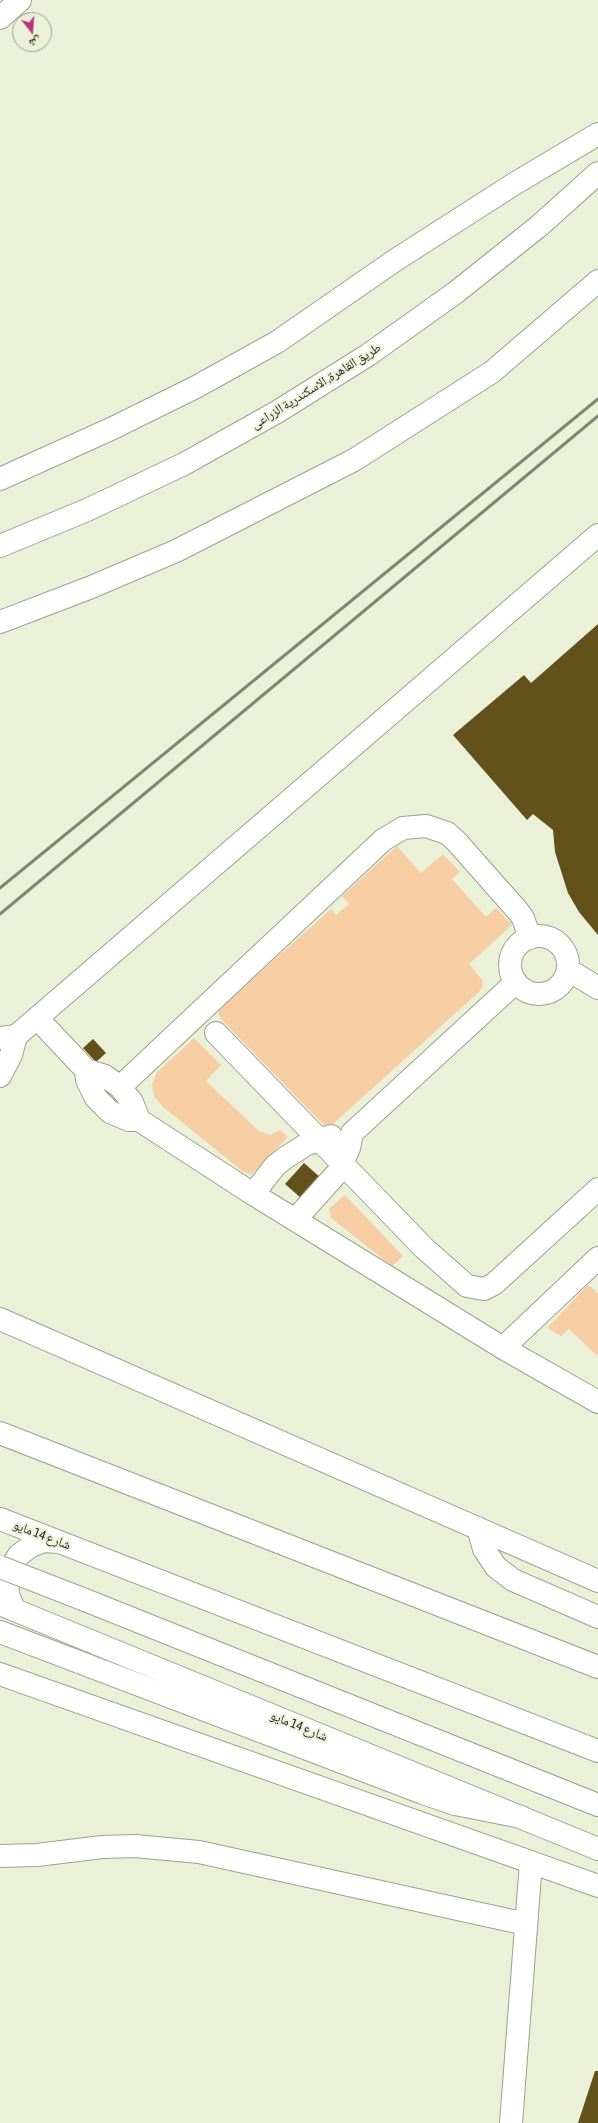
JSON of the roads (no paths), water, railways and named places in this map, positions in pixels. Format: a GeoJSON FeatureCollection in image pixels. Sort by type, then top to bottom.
{"type":"FeatureCollection","features":[{"type":"Feature","properties":{"kind":"main road"},"geometry":{"type":"LineString","coordinates":[[0,18],[20,0]]}},
{"type":"Feature","properties":{"kind":"main road"},"geometry":{"type":"LineString","coordinates":[[0,479],[114,428],[196,387],[277,342],[394,261],[514,184],[598,134]]}},
{"type":"Feature","properties":{"kind":"main road","name":"طريق القاهرة, الاسكندرية الزراعى"},"geometry":{"type":"LineString","coordinates":[[0,546],[87,510],[184,464],[277,412],[368,356],[455,293],[539,226],[598,173]]}},
{"type":"Feature","properties":{"kind":"main road"},"geometry":{"type":"LineString","coordinates":[[0,622],[88,588],[176,551],[354,460],[492,372],[598,281]]}},
{"type":"Feature","properties":{"kind":"main road"},"geometry":{"type":"LineString","coordinates":[[0,1076],[12,1055],[8,1037],[38,1018],[598,535]]}},
{"type":"Feature","properties":{"kind":"main road"},"geometry":{"type":"LineString","coordinates":[[120,1087],[383,840],[403,828],[414,826],[432,827],[448,834],[456,840],[517,910],[530,938]]}},
{"type":"Feature","properties":{"kind":"main road"},"geometry":{"type":"LineString","coordinates":[[530,938],[546,938],[560,944],[566,953],[568,964],[567,974],[562,983],[554,990],[544,994],[533,993],[524,990],[516,982],[511,972],[512,957],[521,943],[530,938]]}},
{"type":"Feature","properties":{"kind":"main road"},"geometry":{"type":"LineString","coordinates":[[567,974],[575,974],[598,988]]}},
{"type":"Feature","properties":{"kind":"main road"},"geometry":{"type":"LineString","coordinates":[[295,1220],[326,1188],[343,1163],[352,1133],[516,982]]}},
{"type":"Feature","properties":{"kind":"main road"},"geometry":{"type":"LineString","coordinates":[[38,1018],[86,1070],[91,1090],[102,1106],[119,1117],[139,1120],[253,1194],[503,1348],[598,1402]]}},
{"type":"Feature","properties":{"kind":"main road"},"geometry":{"type":"LineString","coordinates":[[216,1033],[424,1248],[463,1282],[478,1289],[489,1287],[498,1281],[598,1189]]}},
{"type":"Feature","properties":{"kind":"main road"},"geometry":{"type":"LineString","coordinates":[[86,1070],[104,1076],[120,1087],[132,1102],[139,1120]]}},
{"type":"Feature","properties":{"kind":"main road"},"geometry":{"type":"LineString","coordinates":[[253,1194],[275,1166],[295,1150],[319,1139],[352,1133]]}},
{"type":"Feature","properties":{"kind":"main road"},"geometry":{"type":"LineString","coordinates":[[503,1348],[598,1258]]}},
{"type":"Feature","properties":{"kind":"main road"},"geometry":{"type":"LineString","coordinates":[[0,1319],[598,1581]]}},
{"type":"Feature","properties":{"kind":"main road"},"geometry":{"type":"LineString","coordinates":[[0,1433],[598,1667]]}},
{"type":"Feature","properties":{"kind":"main road","name":"شارع 14 مايو"},"geometry":{"type":"LineString","coordinates":[[0,1519],[598,1752]]}},
{"type":"Feature","properties":{"kind":"main road"},"geometry":{"type":"LineString","coordinates":[[478,1528],[484,1549],[496,1567],[513,1580],[598,1618]]}},
{"type":"Feature","properties":{"kind":"main road"},"geometry":{"type":"LineString","coordinates":[[7,1606],[7,1581],[11,1567],[19,1555],[31,1546],[44,1541],[59,1542]]}},
{"type":"Feature","properties":{"kind":"main road"},"geometry":{"type":"LineString","coordinates":[[0,1567],[598,1805]]}},
{"type":"Feature","properties":{"kind":"main road","name":"شارع 14 مايو"},"geometry":{"type":"LineString","coordinates":[[7,1606],[598,1849]]}},
{"type":"Feature","properties":{"kind":"main road"},"geometry":{"type":"LineString","coordinates":[[0,1632],[423,1793],[455,1804],[521,1817]]}},
{"type":"Feature","properties":{"kind":"main road"},"geometry":{"type":"LineString","coordinates":[[0,1674],[598,1886]]}},
{"type":"Feature","properties":{"kind":"main road"},"geometry":{"type":"LineString","coordinates":[[0,1856],[37,1855],[102,1847],[134,1846],[199,1852],[526,1924]]}},
{"type":"Feature","properties":{"kind":"main road"},"geometry":{"type":"LineString","coordinates":[[511,2123],[531,1862]]}},
{"type":"Feature","properties":{"kind":"railway"},"geometry":{"type":"LineString","coordinates":[[0,888],[598,399]]}},
{"type":"Feature","properties":{"kind":"railway"},"geometry":{"type":"LineString","coordinates":[[0,914],[598,416]]}}]}
